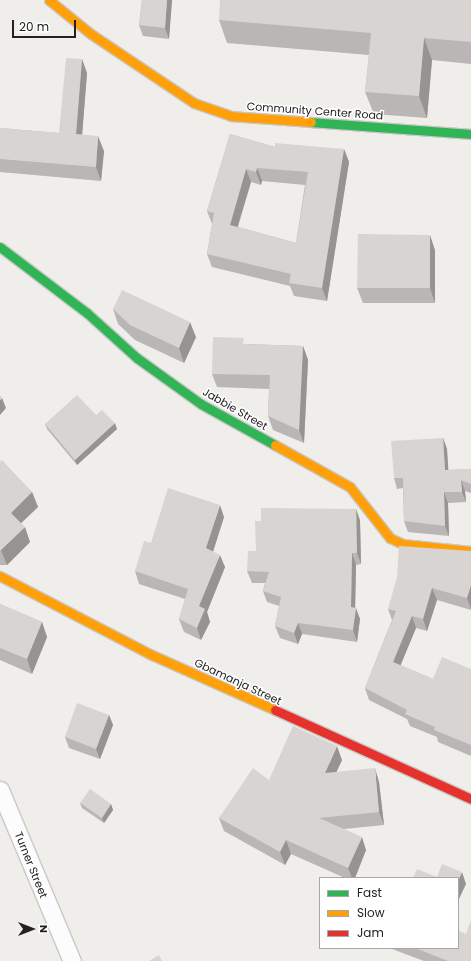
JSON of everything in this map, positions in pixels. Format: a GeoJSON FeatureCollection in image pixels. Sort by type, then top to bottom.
{"type":"FeatureCollection","features":[{"type":"Feature","properties":{"kind":"street","name":"Community Center Road"},"geometry":{"type":"LineString","coordinates":[[49,0],[91,34],[194,103],[231,116],[471,134]]}},
{"type":"Feature","properties":{"kind":"street","name":"Jabbie Street"},"geometry":{"type":"LineString","coordinates":[[0,247],[137,358],[196,400],[350,487],[390,538],[403,544],[471,551]]}},
{"type":"Feature","properties":{"kind":"street","name":"Gbamanja Street"},"geometry":{"type":"LineString","coordinates":[[0,576],[152,655],[471,799]]}},
{"type":"Feature","properties":{"kind":"street","name":"Turner Street"},"geometry":{"type":"LineString","coordinates":[[0,790],[72,961]]}},
{"type":"Feature","properties":{"kind":"building"},"geometry":{"type":"Polygon","coordinates":[[[142,0],[167,0],[165,28],[139,25],[142,0]]]}},
{"type":"Feature","properties":{"kind":"building"},"geometry":{"type":"Polygon","coordinates":[[[220,0],[471,0],[471,42],[424,38],[419,96],[365,92],[371,33],[219,20],[220,0]]]}},
{"type":"Feature","properties":{"kind":"building"},"geometry":{"type":"Polygon","coordinates":[[[66,58],[82,59],[76,134],[98,136],[96,167],[0,159],[0,128],[59,133],[66,58]]]}},
{"type":"Feature","properties":{"kind":"building"},"geometry":{"type":"Polygon","coordinates":[[[230,134],[275,147],[275,143],[344,149],[322,288],[289,283],[291,274],[207,254],[214,213],[207,211],[230,134]],[[257,168],[256,172],[246,169],[230,225],[296,243],[308,172],[257,168]]]}},
{"type":"Feature","properties":{"kind":"building"},"geometry":{"type":"Polygon","coordinates":[[[358,234],[430,235],[430,288],[357,288],[358,234]]]}},
{"type":"Feature","properties":{"kind":"building"},"geometry":{"type":"Polygon","coordinates":[[[122,290],[190,322],[179,348],[130,325],[113,309],[122,290]]]}},
{"type":"Feature","properties":{"kind":"building"},"geometry":{"type":"Polygon","coordinates":[[[213,337],[244,338],[243,344],[303,346],[299,430],[268,416],[270,375],[212,374],[213,337]]]}},
{"type":"Feature","properties":{"kind":"building"},"geometry":{"type":"Polygon","coordinates":[[[77,395],[96,415],[102,410],[115,423],[75,460],[45,424],[77,395]]]}},
{"type":"Feature","properties":{"kind":"building"},"geometry":{"type":"Polygon","coordinates":[[[443,438],[445,470],[471,469],[471,484],[461,480],[462,492],[444,492],[445,526],[404,521],[403,478],[394,478],[391,441],[443,438]]]}},
{"type":"Feature","properties":{"kind":"building"},"geometry":{"type":"Polygon","coordinates":[[[2,460],[32,492],[11,513],[25,527],[0,550],[0,462],[2,460]]]}},
{"type":"Feature","properties":{"kind":"building"},"geometry":{"type":"Polygon","coordinates":[[[168,488],[220,505],[206,548],[220,555],[199,606],[205,609],[197,628],[179,619],[188,589],[135,571],[144,541],[151,543],[168,488]]]}},
{"type":"Feature","properties":{"kind":"building"},"geometry":{"type":"Polygon","coordinates":[[[261,508],[356,509],[357,553],[352,553],[351,607],[356,608],[353,630],[298,623],[294,633],[275,626],[281,597],[263,591],[269,572],[247,571],[248,551],[256,551],[255,521],[261,521],[261,508]]]}},
{"type":"Feature","properties":{"kind":"building"},"geometry":{"type":"Polygon","coordinates":[[[399,546],[471,551],[471,585],[467,598],[432,588],[423,619],[412,616],[393,662],[433,679],[442,657],[471,669],[471,745],[434,730],[435,727],[405,714],[407,710],[365,688],[396,611],[388,609],[397,577],[399,546]]]}},
{"type":"Feature","properties":{"kind":"building"},"geometry":{"type":"Polygon","coordinates":[[[0,604],[42,622],[27,659],[0,648],[0,604]]]}},
{"type":"Feature","properties":{"kind":"building"},"geometry":{"type":"Polygon","coordinates":[[[77,703],[109,715],[96,749],[65,737],[77,703]]]}},
{"type":"Feature","properties":{"kind":"building"},"geometry":{"type":"Polygon","coordinates":[[[293,726],[337,746],[325,773],[375,768],[379,812],[319,818],[362,837],[348,868],[286,840],[280,852],[219,818],[253,768],[269,780],[293,726]]]}},
{"type":"Feature","properties":{"kind":"building"},"geometry":{"type":"Polygon","coordinates":[[[90,789],[111,804],[102,818],[80,803],[90,789]]]}},
{"type":"Feature","properties":{"kind":"building"},"geometry":{"type":"Polygon","coordinates":[[[442,864],[462,872],[459,879],[459,877],[437,877],[442,864]]]}},
{"type":"Feature","properties":{"kind":"building"},"geometry":{"type":"Polygon","coordinates":[[[417,869],[437,877],[413,877],[417,869]]]}},
{"type":"Feature","properties":{"kind":"building"},"geometry":{"type":"Polygon","coordinates":[[[471,920],[471,961],[448,961],[418,949],[459,949],[459,930],[466,934],[471,920]]]}},
{"type":"Feature","properties":{"kind":"building"},"geometry":{"type":"Polygon","coordinates":[[[159,955],[162,961],[149,961],[159,955]]]}},
{"type":"Feature","properties":{"kind":"traffic: fast"},"geometry":{"type":"LineString","coordinates":[[311,122],[471,134]]}},
{"type":"Feature","properties":{"kind":"traffic: fast"},"geometry":{"type":"LineString","coordinates":[[0,247],[87,313],[137,358],[201,404],[275,445]]}},
{"type":"Feature","properties":{"kind":"traffic: slow"},"geometry":{"type":"LineString","coordinates":[[49,0],[91,34],[194,103],[231,116],[311,122]]}},
{"type":"Feature","properties":{"kind":"traffic: slow"},"geometry":{"type":"LineString","coordinates":[[275,445],[350,487],[390,538],[403,544],[471,551]]}},
{"type":"Feature","properties":{"kind":"traffic: slow"},"geometry":{"type":"LineString","coordinates":[[0,576],[152,655],[275,710]]}},
{"type":"Feature","properties":{"kind":"traffic: jam"},"geometry":{"type":"LineString","coordinates":[[275,710],[471,799]]}}]}
